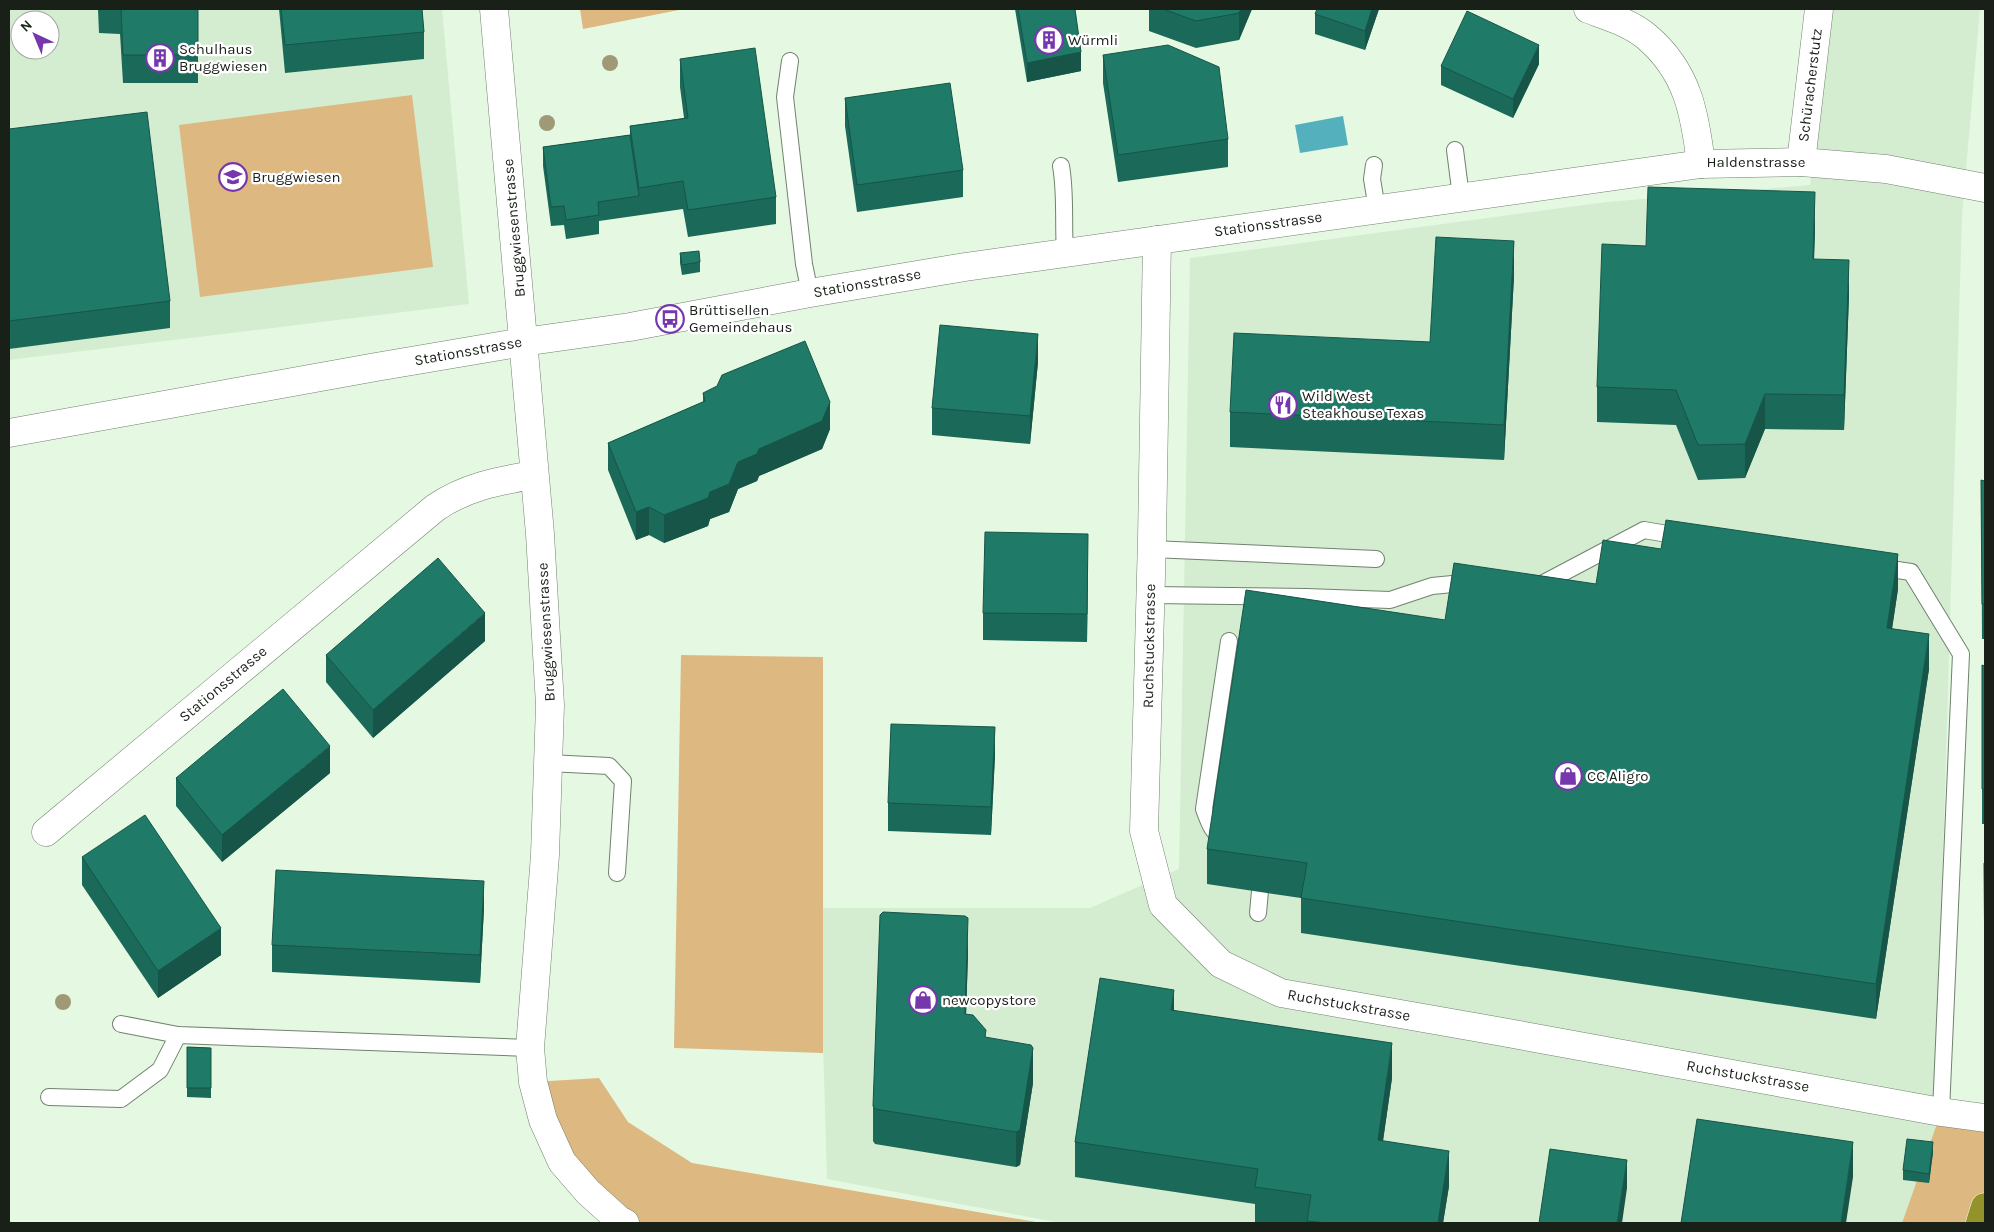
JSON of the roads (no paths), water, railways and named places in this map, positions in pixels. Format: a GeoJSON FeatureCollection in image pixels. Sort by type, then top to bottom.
{"type":"FeatureCollection","features":[{"type":"Feature","properties":{"kind":"highway"},"geometry":{"type":"LineString","coordinates":[[1980,1223],[1985,1207]]}},
{"type":"Feature","properties":{"kind":"street","name":"Bruggwiesenstrasse"},"geometry":{"type":"LineString","coordinates":[[494,9],[520,288],[540,534],[550,705],[545,856],[530,1048],[533,1082],[543,1120],[562,1162],[588,1192],[619,1220],[625,1223]]}},
{"type":"Feature","properties":{"kind":"street","name":"Haldenstrasse"},"geometry":{"type":"LineString","coordinates":[[1588,9],[1623,22],[1646,36],[1666,56],[1682,80],[1690,100],[1696,124],[1701,164],[1801,162],[1886,169],[1985,188]]}},
{"type":"Feature","properties":{"kind":"street","name":"Schüracherstutz"},"geometry":{"type":"LineString","coordinates":[[1801,162],[1819,9]]}},
{"type":"Feature","properties":{"kind":"street","name":"Stationsstrasse"},"geometry":{"type":"LineString","coordinates":[[9,433],[523,342],[630,327],[810,293],[965,267],[1701,164]]}},
{"type":"Feature","properties":{"kind":"street","name":"Ruchstuckstrasse"},"geometry":{"type":"LineString","coordinates":[[1157,240],[1151,595],[1144,830],[1163,905],[1221,964],[1281,993],[1497,1030],[1941,1112],[1985,1118]]}},
{"type":"Feature","properties":{"kind":"street","name":"Stationsstrasse"},"geometry":{"type":"LineString","coordinates":[[46,832],[435,508],[449,498],[486,483],[534,475]]}},
{"type":"Feature","properties":{"kind":"lane"},"geometry":{"type":"LineString","coordinates":[[790,61],[784,97],[804,264],[810,293]]}},
{"type":"Feature","properties":{"kind":"lane"},"geometry":{"type":"LineString","coordinates":[[1455,150],[1461,197]]}},
{"type":"Feature","properties":{"kind":"lane"},"geometry":{"type":"LineString","coordinates":[[1374,165],[1372,179],[1378,209]]}},
{"type":"Feature","properties":{"kind":"lane"},"geometry":{"type":"LineString","coordinates":[[1061,166],[1064,179],[1063,224],[1066,253]]}},
{"type":"Feature","properties":{"kind":"lane"},"geometry":{"type":"LineString","coordinates":[[1519,585],[1538,586],[1644,530],[1701,539]]}},
{"type":"Feature","properties":{"kind":"lane"},"geometry":{"type":"LineString","coordinates":[[1152,549],[1376,559]]}},
{"type":"Feature","properties":{"kind":"lane"},"geometry":{"type":"LineString","coordinates":[[1864,564],[1912,572],[1962,654],[1941,1112]]}},
{"type":"Feature","properties":{"kind":"lane"},"geometry":{"type":"LineString","coordinates":[[1151,595],[1390,600],[1432,586],[1480,581],[1490,582]]}},
{"type":"Feature","properties":{"kind":"lane"},"geometry":{"type":"LineString","coordinates":[[1300,633],[1306,597]]}},
{"type":"Feature","properties":{"kind":"lane"},"geometry":{"type":"LineString","coordinates":[[1388,619],[1390,600]]}},
{"type":"Feature","properties":{"kind":"lane"},"geometry":{"type":"LineString","coordinates":[[1229,641],[1204,809],[1210,826],[1221,838],[1248,851],[1257,859],[1260,891],[1258,913]]}},
{"type":"Feature","properties":{"kind":"lane"},"geometry":{"type":"LineString","coordinates":[[548,763],[609,766],[622,780],[617,873]]}},
{"type":"Feature","properties":{"kind":"lane"},"geometry":{"type":"LineString","coordinates":[[121,1024],[178,1035],[530,1048]]}},
{"type":"Feature","properties":{"kind":"lane"},"geometry":{"type":"LineString","coordinates":[[49,1097],[120,1099],[160,1070],[178,1035]]}},
{"type":"Feature","properties":{"kind":"water"},"geometry":{"type":"Polygon","coordinates":[[[1343,116],[1348,145],[1300,153],[1295,125],[1343,116]]]}},
{"type":"Feature","properties":{"kind":"place","name":"Würmli"},"geometry":{"type":"Point","coordinates":[1049,40]}},
{"type":"Feature","properties":{"kind":"place","name":"Schulhaus Bruggwiesen"},"geometry":{"type":"Point","coordinates":[160,58]}},
{"type":"Feature","properties":{"kind":"place","name":"Bruggwiesen"},"geometry":{"type":"Point","coordinates":[233,177]}},
{"type":"Feature","properties":{"kind":"place","name":"Brüttisellen Gemeindehaus"},"geometry":{"type":"Point","coordinates":[670,319]}},
{"type":"Feature","properties":{"kind":"place","name":"Wild West Steakhouse Texas"},"geometry":{"type":"Point","coordinates":[1283,405]}},
{"type":"Feature","properties":{"kind":"place","name":"CC Aligro"},"geometry":{"type":"Point","coordinates":[1568,776]}},
{"type":"Feature","properties":{"kind":"place","name":"newcopystore"},"geometry":{"type":"Point","coordinates":[923,1000]}}]}
